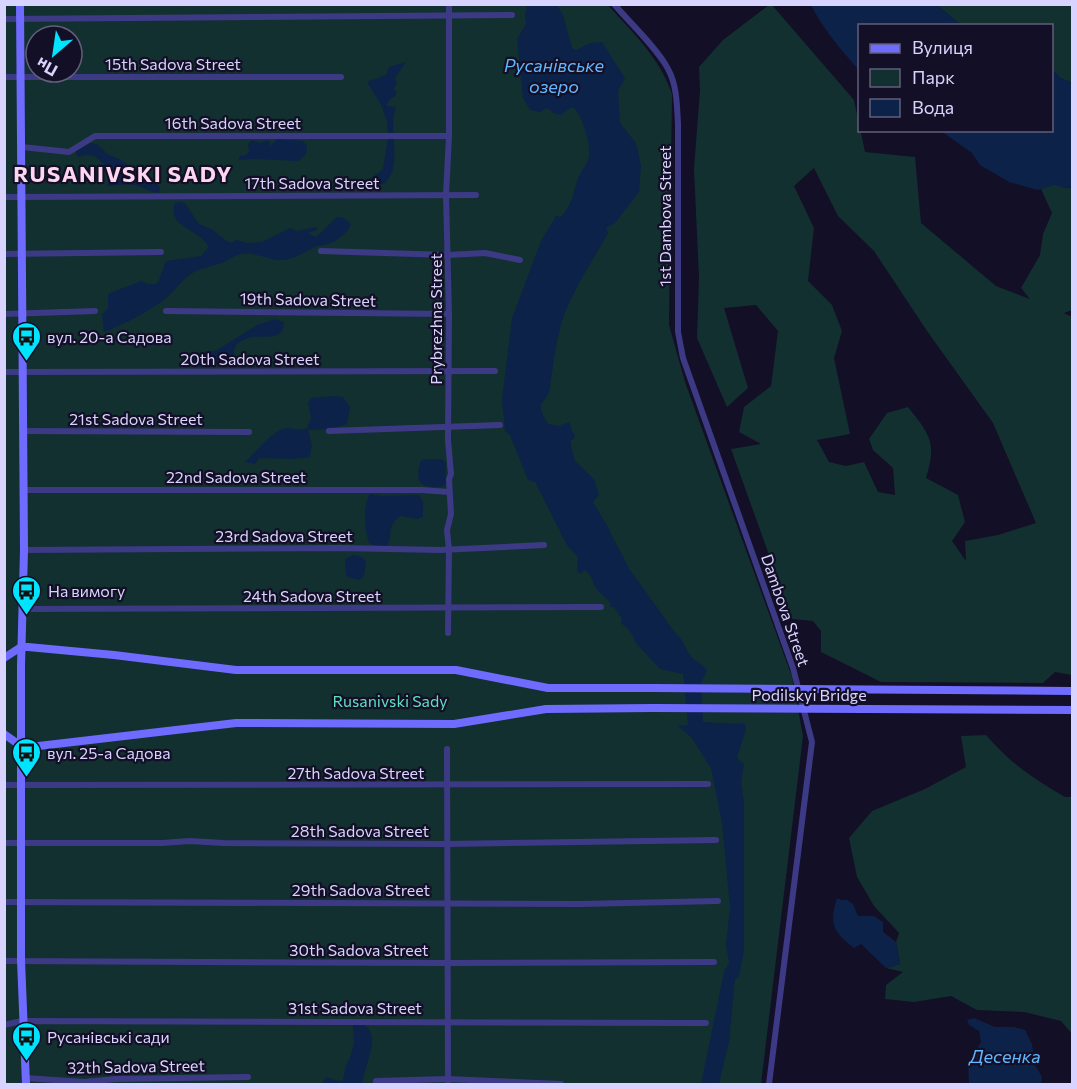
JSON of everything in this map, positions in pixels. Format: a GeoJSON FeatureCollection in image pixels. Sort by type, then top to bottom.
{"type":"FeatureCollection","features":[{"type":"Feature","properties":{"kind":"main road"},"geometry":{"type":"LineString","coordinates":[[20,4],[24,550],[21,647],[21,960],[25,1081]]}},
{"type":"Feature","properties":{"kind":"main road"},"geometry":{"type":"LineString","coordinates":[[4,658],[21,647]]}},
{"type":"Feature","properties":{"kind":"main road","name":"Podilskyi Bridge"},"geometry":{"type":"LineString","coordinates":[[21,647],[114,655],[236,670],[456,670],[548,688],[1072,691]]}},
{"type":"Feature","properties":{"kind":"main road","name":"Podilskyi Bridge"},"geometry":{"type":"LineString","coordinates":[[21,746],[106,740],[236,723],[454,724],[546,709],[1072,710]]}},
{"type":"Feature","properties":{"kind":"main road"},"geometry":{"type":"LineString","coordinates":[[4,734],[21,746]]}},
{"type":"Feature","properties":{"kind":"street","name":"Prybrezhna Street"},"geometry":{"type":"LineString","coordinates":[[448,4],[449,136],[446,195],[451,474],[450,514],[447,530],[449,550],[448,633]]}},
{"type":"Feature","properties":{"kind":"street","name":"1st Dambova Street"},"geometry":{"type":"LineString","coordinates":[[614,4],[669,69],[677,100],[678,333]]}},
{"type":"Feature","properties":{"kind":"street"},"geometry":{"type":"LineString","coordinates":[[4,19],[512,15]]}},
{"type":"Feature","properties":{"kind":"street","name":"15th Sadova Street"},"geometry":{"type":"LineString","coordinates":[[4,77],[341,77]]}},
{"type":"Feature","properties":{"kind":"street","name":"16th Sadova Street"},"geometry":{"type":"LineString","coordinates":[[22,147],[69,152],[95,136],[449,136]]}},
{"type":"Feature","properties":{"kind":"street","name":"17th Sadova Street"},"geometry":{"type":"LineString","coordinates":[[4,197],[476,195]]}},
{"type":"Feature","properties":{"kind":"street"},"geometry":{"type":"LineString","coordinates":[[321,251],[485,254],[520,260]]}},
{"type":"Feature","properties":{"kind":"street"},"geometry":{"type":"LineString","coordinates":[[4,255],[161,252]]}},
{"type":"Feature","properties":{"kind":"street"},"geometry":{"type":"LineString","coordinates":[[4,314],[96,311]]}},
{"type":"Feature","properties":{"kind":"street","name":"19th Sadova Street"},"geometry":{"type":"LineString","coordinates":[[166,311],[449,314]]}},
{"type":"Feature","properties":{"kind":"street","name":"Dambova Street"},"geometry":{"type":"LineString","coordinates":[[678,333],[683,358],[793,668],[812,742],[769,1084]]}},
{"type":"Feature","properties":{"kind":"street","name":"20th Sadova Street"},"geometry":{"type":"LineString","coordinates":[[4,372],[495,371]]}},
{"type":"Feature","properties":{"kind":"street"},"geometry":{"type":"LineString","coordinates":[[329,431],[500,426]]}},
{"type":"Feature","properties":{"kind":"street","name":"21st Sadova Street"},"geometry":{"type":"LineString","coordinates":[[22,431],[249,432]]}},
{"type":"Feature","properties":{"kind":"street","name":"22nd Sadova Street"},"geometry":{"type":"LineString","coordinates":[[22,490],[422,490],[449,492]]}},
{"type":"Feature","properties":{"kind":"street","name":"23rd Sadova Street"},"geometry":{"type":"LineString","coordinates":[[24,550],[340,548],[449,550],[544,545]]}},
{"type":"Feature","properties":{"kind":"street","name":"24th Sadova Street"},"geometry":{"type":"LineString","coordinates":[[23,609],[601,607]]}},
{"type":"Feature","properties":{"kind":"street"},"geometry":{"type":"LineString","coordinates":[[447,749],[448,1082]]}},
{"type":"Feature","properties":{"kind":"street","name":"27th Sadova Street"},"geometry":{"type":"LineString","coordinates":[[4,785],[708,784]]}},
{"type":"Feature","properties":{"kind":"street","name":"28th Sadova Street"},"geometry":{"type":"LineString","coordinates":[[4,843],[190,841],[446,844],[717,840]]}},
{"type":"Feature","properties":{"kind":"street","name":"29th Sadova Street"},"geometry":{"type":"LineString","coordinates":[[4,902],[580,904],[718,902]]}},
{"type":"Feature","properties":{"kind":"street","name":"30th Sadova Street"},"geometry":{"type":"LineString","coordinates":[[4,960],[714,962]]}},
{"type":"Feature","properties":{"kind":"street","name":"31st Sadova Street"},"geometry":{"type":"LineString","coordinates":[[4,1025],[22,1021],[706,1023]]}},
{"type":"Feature","properties":{"kind":"street","name":"32th Sadova Street"},"geometry":{"type":"LineString","coordinates":[[25,1081],[84,1082],[116,1078],[248,1077]]}},
{"type":"Feature","properties":{"kind":"street"},"geometry":{"type":"LineString","coordinates":[[116,1078],[138,1084]]}},
{"type":"Feature","properties":{"kind":"street"},"geometry":{"type":"LineString","coordinates":[[376,1081],[561,1084]]}},
{"type":"Feature","properties":{"kind":"green space","name":"Rusanivski Sady"},"geometry":{"type":"Polygon","coordinates":[[[5,5],[608,5],[653,57],[672,94],[669,325],[685,382],[792,677],[803,736],[761,1084],[5,1084],[5,5]]]}},
{"type":"Feature","properties":{"kind":"green space"},"geometry":{"type":"Polygon","coordinates":[[[772,5],[854,100],[858,132],[861,132],[865,152],[915,157],[921,223],[996,286],[1030,299],[1021,288],[1040,255],[1043,234],[1052,213],[1041,189],[1055,184],[1066,188],[1072,187],[1072,310],[1064,313],[1072,317],[1072,675],[1055,672],[1043,683],[881,682],[821,652],[821,631],[813,621],[792,619],[731,449],[761,444],[739,432],[744,407],[771,386],[778,331],[756,305],[724,308],[748,388],[727,407],[697,338],[699,278],[694,169],[700,90],[699,67],[723,40],[772,5]],[[814,168],[794,186],[814,228],[808,281],[832,305],[842,331],[834,358],[850,434],[817,440],[829,462],[846,466],[864,462],[878,492],[895,495],[893,468],[873,450],[869,439],[887,413],[908,407],[922,425],[931,447],[926,478],[958,495],[965,522],[952,541],[966,561],[965,541],[998,535],[1036,523],[993,423],[927,331],[874,251],[838,216],[814,168]]]}},
{"type":"Feature","properties":{"kind":"green space"},"geometry":{"type":"Polygon","coordinates":[[[937,5],[1072,5],[1072,83],[1060,78],[1053,70],[1053,24],[960,24],[937,5]]]}},
{"type":"Feature","properties":{"kind":"green space"},"geometry":{"type":"Polygon","coordinates":[[[986,735],[1023,770],[1065,797],[1072,797],[1072,1034],[1061,1021],[1024,1012],[977,1010],[951,996],[914,1002],[885,999],[886,985],[903,972],[886,968],[900,964],[896,942],[899,933],[874,906],[857,877],[849,838],[872,811],[925,789],[966,767],[961,736],[986,735]]]}},
{"type":"Feature","properties":{"kind":"water","name":"Русанівське озеро"},"geometry":{"type":"Polygon","coordinates":[[[527,5],[557,5],[563,15],[572,48],[576,50],[590,43],[602,42],[625,78],[618,91],[620,123],[636,143],[641,166],[639,192],[615,223],[606,228],[608,233],[566,310],[558,338],[550,387],[541,410],[548,424],[559,426],[569,422],[575,438],[570,441],[575,461],[594,479],[599,495],[593,502],[630,570],[689,653],[707,670],[701,683],[703,722],[745,724],[746,729],[737,758],[744,764],[741,783],[744,802],[744,950],[739,977],[735,979],[729,1042],[719,1084],[701,1084],[724,972],[729,962],[726,945],[730,907],[722,823],[711,768],[691,737],[678,726],[688,725],[683,674],[660,669],[635,642],[630,631],[621,623],[622,619],[614,607],[610,607],[608,599],[596,588],[589,574],[585,570],[581,574],[577,572],[578,557],[568,547],[535,482],[528,480],[510,435],[505,431],[502,399],[512,318],[541,241],[556,216],[561,217],[569,206],[579,176],[589,157],[588,139],[574,108],[570,108],[561,115],[547,108],[540,112],[530,110],[523,98],[517,39],[526,24],[527,5]]]}},
{"type":"Feature","properties":{"kind":"water"},"geometry":{"type":"Polygon","coordinates":[[[811,5],[937,5],[960,24],[858,24],[858,69],[839,47],[811,5]]]}},
{"type":"Feature","properties":{"kind":"water"},"geometry":{"type":"Polygon","coordinates":[[[406,62],[395,78],[397,83],[393,90],[396,90],[396,96],[390,99],[386,106],[396,107],[393,129],[394,164],[385,182],[375,188],[369,184],[370,179],[383,169],[388,138],[387,121],[380,103],[367,82],[386,75],[389,67],[406,62]]]}},
{"type":"Feature","properties":{"kind":"water"},"geometry":{"type":"Polygon","coordinates":[[[1053,70],[1060,78],[1072,83],[1072,187],[1055,185],[1038,190],[1009,182],[980,165],[972,153],[942,132],[1053,132],[1053,70]]]}},
{"type":"Feature","properties":{"kind":"water"},"geometry":{"type":"Polygon","coordinates":[[[277,139],[303,141],[307,146],[306,154],[298,161],[238,160],[240,156],[246,155],[249,151],[248,144],[252,140],[260,143],[268,140],[271,146],[277,139]]]}},
{"type":"Feature","properties":{"kind":"water"},"geometry":{"type":"Polygon","coordinates":[[[91,143],[97,144],[109,155],[133,168],[148,172],[147,177],[160,187],[159,193],[133,185],[107,186],[112,174],[105,165],[90,155],[78,157],[75,151],[91,143]]]}},
{"type":"Feature","properties":{"kind":"water"},"geometry":{"type":"Polygon","coordinates":[[[175,203],[185,203],[199,224],[213,230],[231,243],[236,240],[247,243],[262,242],[290,228],[297,231],[315,227],[318,230],[309,234],[316,237],[337,217],[344,218],[351,224],[335,241],[317,246],[290,259],[276,260],[241,254],[198,270],[157,305],[104,332],[102,314],[108,309],[108,294],[141,281],[156,284],[166,261],[201,256],[209,247],[199,236],[179,223],[175,217],[175,203]]]}},
{"type":"Feature","properties":{"kind":"water"},"geometry":{"type":"Polygon","coordinates":[[[275,319],[284,322],[281,332],[274,336],[246,339],[237,344],[234,350],[235,364],[218,365],[207,361],[201,367],[192,366],[191,362],[197,355],[217,350],[257,325],[275,319]]]}},
{"type":"Feature","properties":{"kind":"water"},"geometry":{"type":"Polygon","coordinates":[[[343,397],[350,407],[347,424],[331,429],[308,430],[312,445],[310,457],[259,458],[255,464],[245,462],[278,431],[285,428],[307,428],[311,418],[308,403],[311,398],[343,397]]]}},
{"type":"Feature","properties":{"kind":"water"},"geometry":{"type":"Polygon","coordinates":[[[441,459],[446,462],[444,486],[430,487],[419,480],[421,460],[441,459]]]}},
{"type":"Feature","properties":{"kind":"water"},"geometry":{"type":"Polygon","coordinates":[[[370,494],[419,495],[423,502],[423,517],[417,519],[400,516],[391,528],[387,546],[374,546],[369,543],[365,525],[365,511],[370,494]]]}},
{"type":"Feature","properties":{"kind":"water"},"geometry":{"type":"Polygon","coordinates":[[[354,555],[366,561],[364,576],[359,580],[346,575],[345,559],[354,555]]]}},
{"type":"Feature","properties":{"kind":"water"},"geometry":{"type":"Polygon","coordinates":[[[837,898],[853,904],[858,916],[874,916],[883,922],[883,932],[896,942],[900,964],[886,968],[861,944],[854,948],[841,937],[833,921],[837,898]]]}},
{"type":"Feature","properties":{"kind":"water","name":"Десенка"},"geometry":{"type":"Polygon","coordinates":[[[974,1018],[995,1027],[1014,1027],[1025,1030],[1032,1044],[1035,1065],[1042,1077],[1041,1084],[969,1084],[968,1063],[981,1042],[979,1031],[969,1025],[967,1020],[974,1018]]]}},
{"type":"Feature","properties":{"kind":"water"},"geometry":{"type":"Polygon","coordinates":[[[359,1022],[367,1027],[372,1041],[363,1084],[324,1084],[326,1077],[343,1080],[354,1044],[353,1023],[359,1022]]]}},
{"type":"Feature","properties":{"kind":"place","name":"вул. 20-а Садова"},"geometry":{"type":"Point","coordinates":[26,362]}},
{"type":"Feature","properties":{"kind":"place","name":"На вимогу"},"geometry":{"type":"Point","coordinates":[27,616]}},
{"type":"Feature","properties":{"kind":"place","name":"вул. 25-а Садова"},"geometry":{"type":"Point","coordinates":[26,778]}},
{"type":"Feature","properties":{"kind":"place","name":"Русанівські сади"},"geometry":{"type":"Point","coordinates":[26,1062]}},
{"type":"Feature","properties":{"kind":"district","name":"RUSANIVSKI SADY"},"geometry":{"type":"Point","coordinates":[123,173]}}]}
